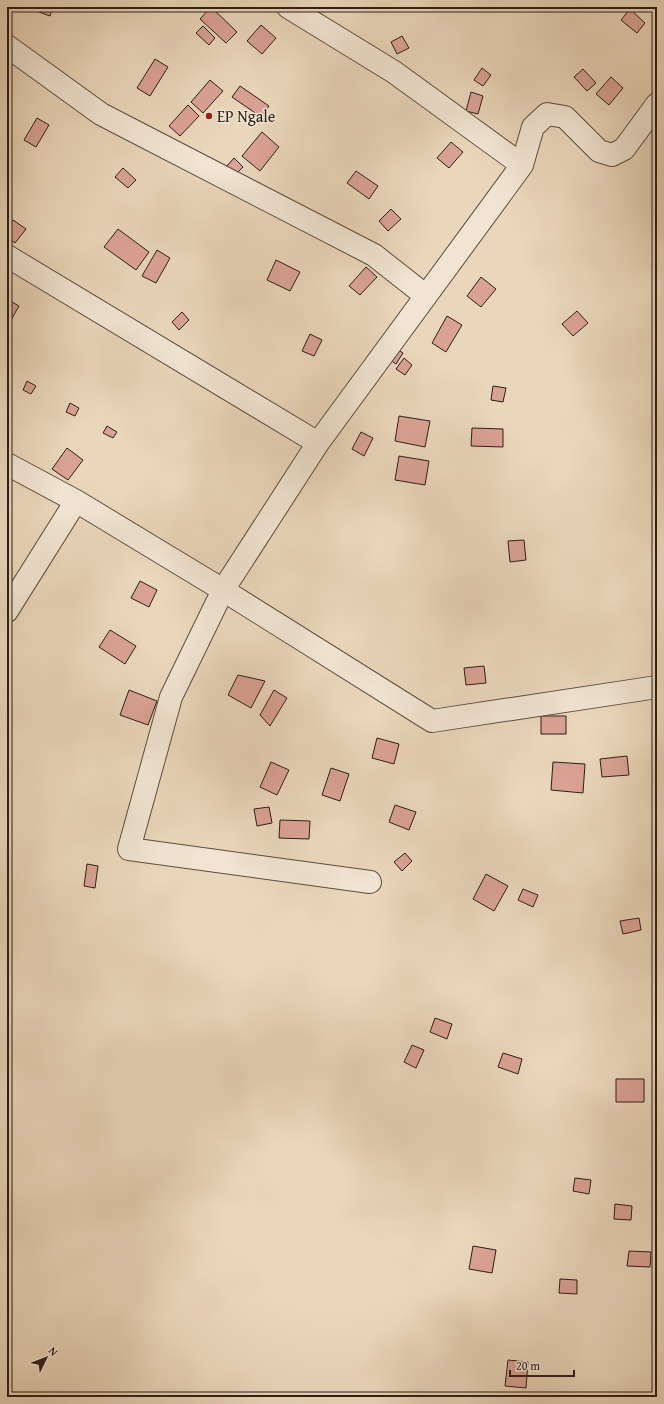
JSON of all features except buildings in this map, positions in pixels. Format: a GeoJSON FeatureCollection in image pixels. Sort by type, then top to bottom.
{"type":"FeatureCollection","features":[{"type":"Feature","properties":{"kind":"street"},"geometry":{"type":"LineString","coordinates":[[288,7],[394,72],[522,165]]}},
{"type":"Feature","properties":{"kind":"street"},"geometry":{"type":"LineString","coordinates":[[7,46],[101,114],[374,255],[426,296]]}},
{"type":"Feature","properties":{"kind":"street"},"geometry":{"type":"LineString","coordinates":[[370,882],[129,849],[171,697],[223,590],[318,443],[522,165],[533,127],[547,114],[565,117],[599,151],[612,155],[624,149],[657,104]]}},
{"type":"Feature","properties":{"kind":"street"},"geometry":{"type":"LineString","coordinates":[[7,256],[318,443]]}},
{"type":"Feature","properties":{"kind":"street"},"geometry":{"type":"LineString","coordinates":[[7,464],[76,501],[223,590],[432,721],[657,686]]}},
{"type":"Feature","properties":{"kind":"street"},"geometry":{"type":"LineString","coordinates":[[7,611],[76,501]]}},
{"type":"Feature","properties":{"kind":"place","name":"EP Ngale"},"geometry":{"type":"Point","coordinates":[209,116]}}]}
